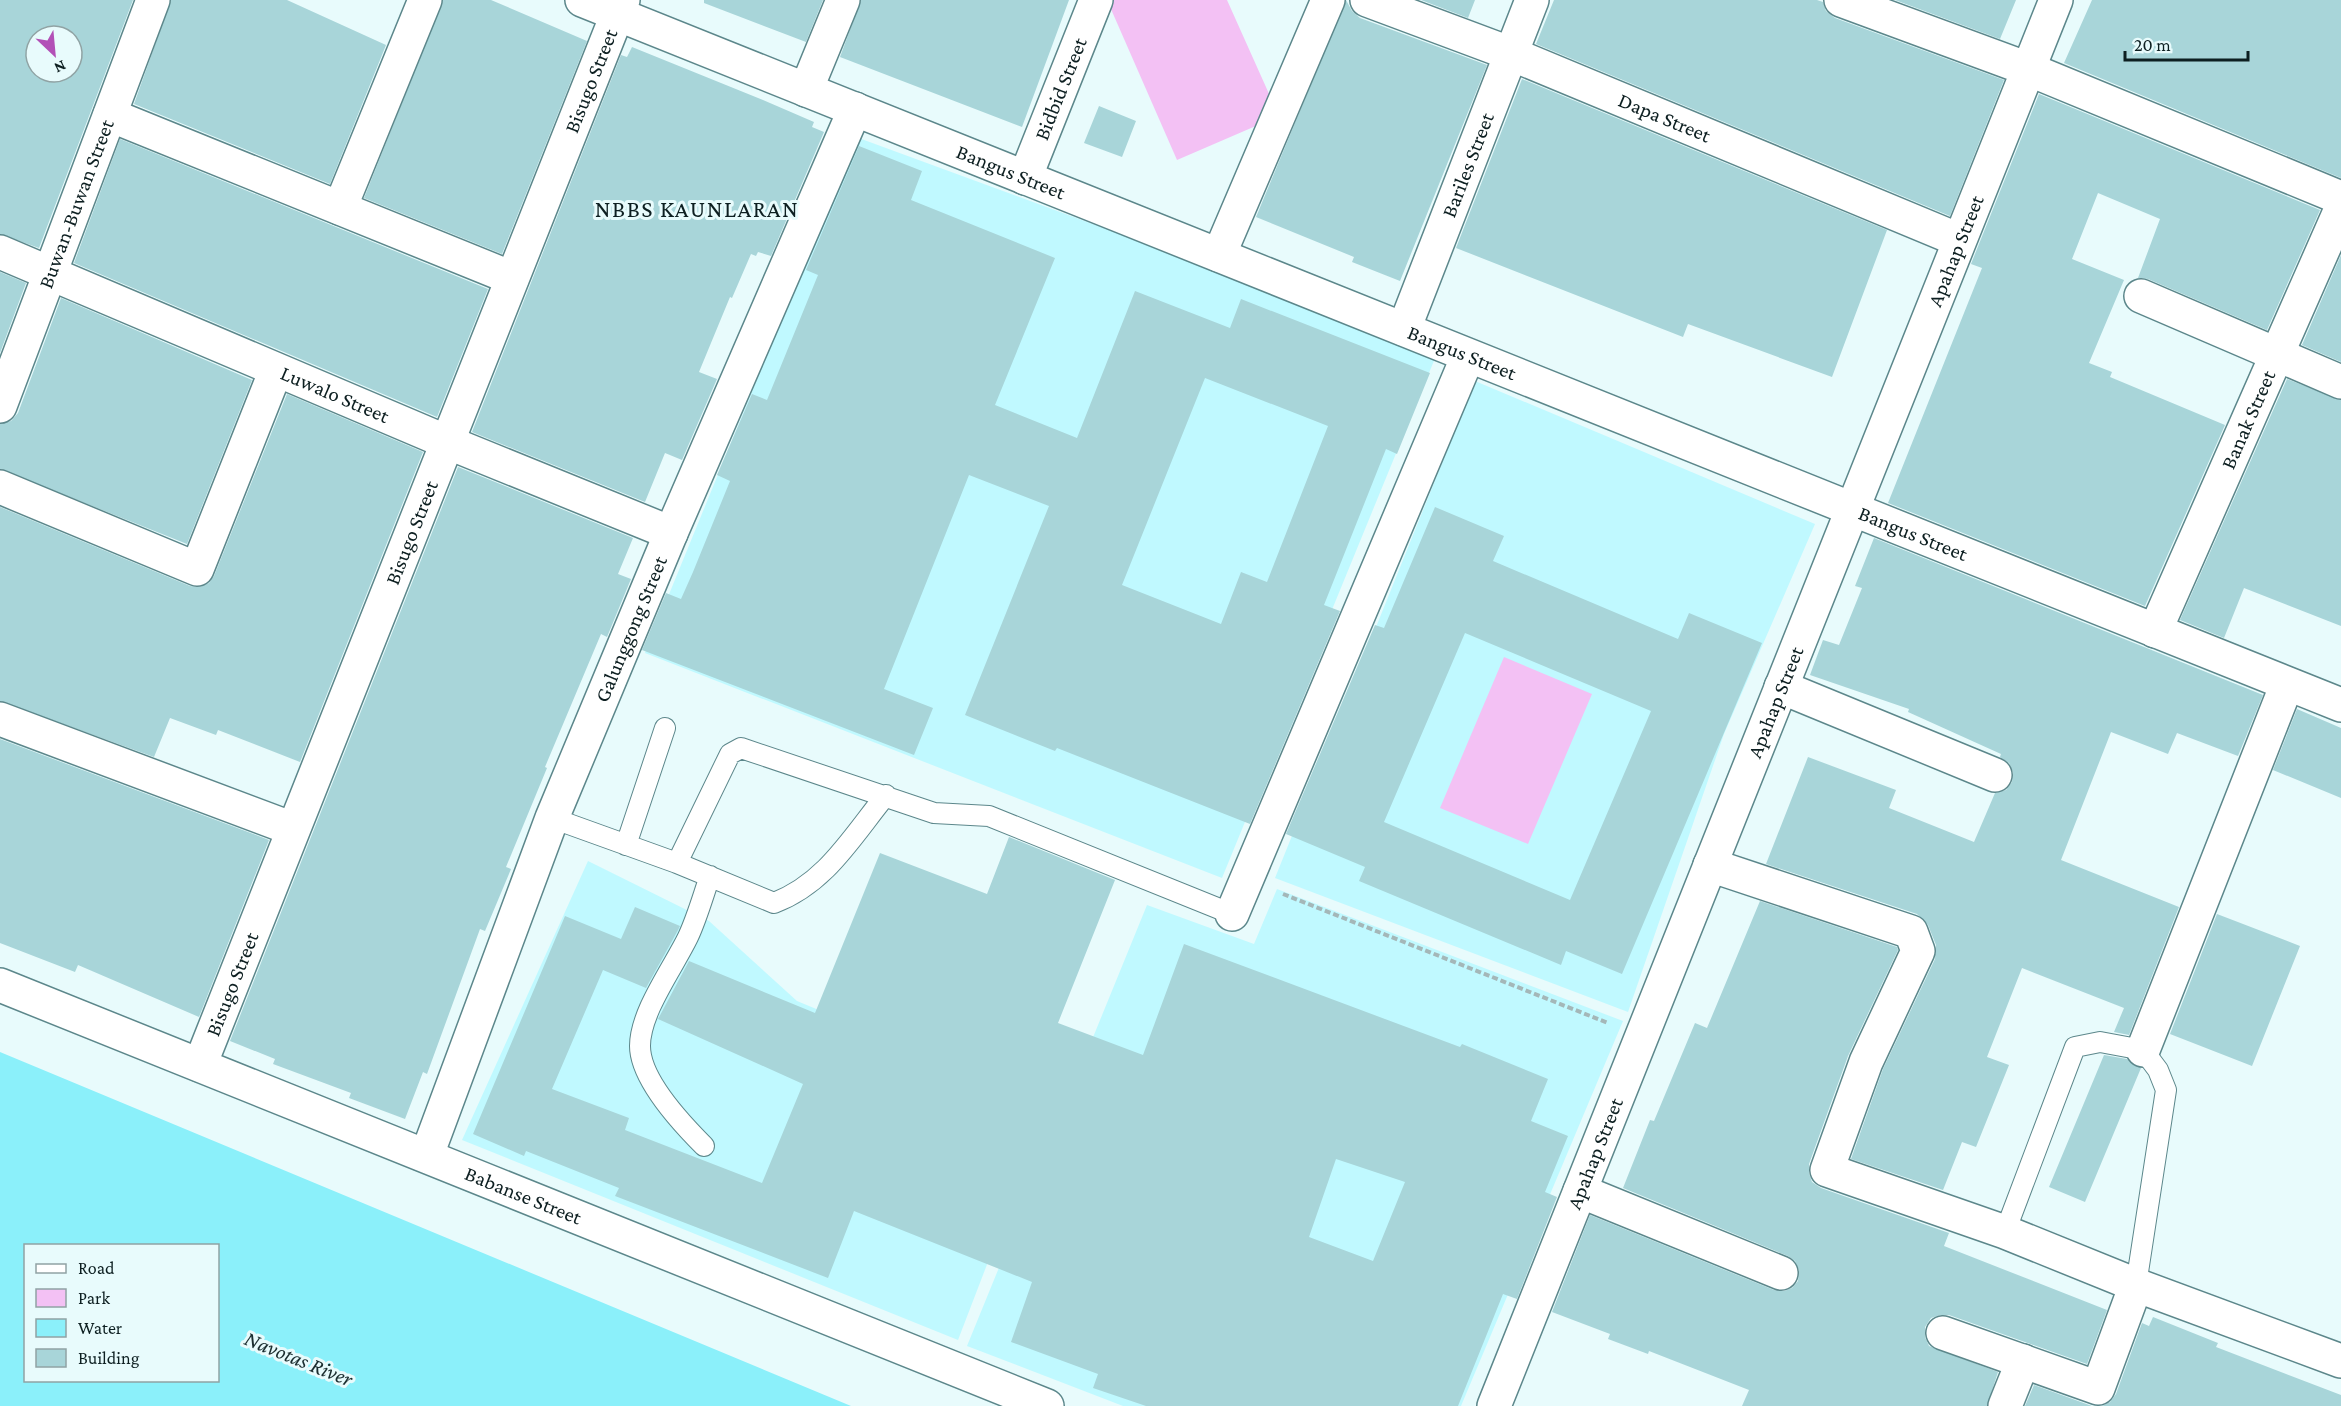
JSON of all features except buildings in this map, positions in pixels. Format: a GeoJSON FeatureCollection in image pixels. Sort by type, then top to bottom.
{"type":"FeatureCollection","features":[{"type":"Feature","properties":{"kind":"street","name":"Buwan-Buwan Street"},"geometry":{"type":"LineString","coordinates":[[0,406],[153,0]]}},
{"type":"Feature","properties":{"kind":"street"},"geometry":{"type":"LineString","coordinates":[[340,208],[425,0]]}},
{"type":"Feature","properties":{"kind":"street","name":"Bangus Street"},"geometry":{"type":"LineString","coordinates":[[582,0],[620,7],[806,90],[2287,684],[2339,700]]}},
{"type":"Feature","properties":{"kind":"street"},"geometry":{"type":"LineString","coordinates":[[806,90],[843,0]]}},
{"type":"Feature","properties":{"kind":"street","name":"Bidbid Street"},"geometry":{"type":"LineString","coordinates":[[1025,178],[1096,0]]}},
{"type":"Feature","properties":{"kind":"street"},"geometry":{"type":"LineString","coordinates":[[1219,255],[1328,0]]}},
{"type":"Feature","properties":{"kind":"street","name":"Dapa Street"},"geometry":{"type":"LineString","coordinates":[[1367,0],[1509,53],[1959,240]]}},
{"type":"Feature","properties":{"kind":"street","name":"Bariles Street"},"geometry":{"type":"LineString","coordinates":[[1404,329],[1509,53],[1532,0]]}},
{"type":"Feature","properties":{"kind":"street"},"geometry":{"type":"LineString","coordinates":[[1841,0],[2028,69],[2341,198]]}},
{"type":"Feature","properties":{"kind":"street","name":"Apahap Street"},"geometry":{"type":"LineString","coordinates":[[1494,1406],[2056,0]]}},
{"type":"Feature","properties":{"kind":"street","name":"Bisugo Street"},"geometry":{"type":"LineString","coordinates":[[200,1065],[620,7]]}},
{"type":"Feature","properties":{"kind":"street","name":"Galunggong Street"},"geometry":{"type":"LineString","coordinates":[[422,1154],[431,1143],[552,818],[671,533],[855,109]]}},
{"type":"Feature","properties":{"kind":"street"},"geometry":{"type":"LineString","coordinates":[[110,115],[512,278]]}},
{"type":"Feature","properties":{"kind":"street","name":"Banak Street"},"geometry":{"type":"LineString","coordinates":[[2155,631],[2341,209]]}},
{"type":"Feature","properties":{"kind":"street","name":"Luwalo Street"},"geometry":{"type":"LineString","coordinates":[[0,252],[447,442],[671,533]]}},
{"type":"Feature","properties":{"kind":"street"},"geometry":{"type":"LineString","coordinates":[[2141,296],[2341,382]]}},
{"type":"Feature","properties":{"kind":"street"},"geometry":{"type":"LineString","coordinates":[[1232,914],[1468,356]]}},
{"type":"Feature","properties":{"kind":"street"},"geometry":{"type":"LineString","coordinates":[[0,487],[197,569],[276,370]]}},
{"type":"Feature","properties":{"kind":"street"},"geometry":{"type":"LineString","coordinates":[[2143,1050],[2287,684]]}},
{"type":"Feature","properties":{"kind":"street"},"geometry":{"type":"LineString","coordinates":[[1781,687],[1995,775]]}},
{"type":"Feature","properties":{"kind":"street"},"geometry":{"type":"LineString","coordinates":[[0,719],[293,829]]}},
{"type":"Feature","properties":{"kind":"street"},"geometry":{"type":"LineString","coordinates":[[1710,865],[1911,932],[1918,951],[1866,1062],[1827,1170],[2005,1232],[2136,1285],[2341,1361]]}},
{"type":"Feature","properties":{"kind":"street","name":"Babanse Street"},"geometry":{"type":"LineString","coordinates":[[0,985],[1047,1406]]}},
{"type":"Feature","properties":{"kind":"street"},"geometry":{"type":"LineString","coordinates":[[1580,1191],[1781,1273]]}},
{"type":"Feature","properties":{"kind":"street"},"geometry":{"type":"LineString","coordinates":[[1943,1333],[2098,1388],[2136,1285]]}},
{"type":"Feature","properties":{"kind":"street"},"geometry":{"type":"LineString","coordinates":[[2005,1406],[2023,1361]]}},
{"type":"Feature","properties":{"kind":"lane"},"geometry":{"type":"LineString","coordinates":[[626,845],[665,728]]}},
{"type":"Feature","properties":{"kind":"lane"},"geometry":{"type":"LineString","coordinates":[[678,862],[730,754],[741,748],[934,813],[989,816],[1232,914]]}},
{"type":"Feature","properties":{"kind":"lane"},"geometry":{"type":"LineString","coordinates":[[552,818],[678,862],[774,903],[797,894],[818,879],[886,795]]}},
{"type":"Feature","properties":{"kind":"lane"},"geometry":{"type":"LineString","coordinates":[[704,1146],[680,1122],[646,1070],[640,1048],[642,1026],[689,935],[710,876]]}},
{"type":"Feature","properties":{"kind":"lane"},"geometry":{"type":"LineString","coordinates":[[2005,1232],[2075,1047],[2100,1042],[2143,1050],[2158,1070],[2166,1090],[2136,1285]]}},
{"type":"Feature","properties":{"kind":"path"},"geometry":{"type":"LineString","coordinates":[[1247,879],[1642,1036]]}},
{"type":"Feature","properties":{"kind":"shaded area"},"geometry":{"type":"Polygon","coordinates":[[[856,137],[1438,351],[1222,878],[645,653],[856,137]]]}},
{"type":"Feature","properties":{"kind":"shaded area"},"geometry":{"type":"Polygon","coordinates":[[[1475,381],[1815,524],[1724,734],[1628,1012],[1275,878],[1475,381]]]}},
{"type":"Feature","properties":{"kind":"shaded area"},"geometry":{"type":"Polygon","coordinates":[[[588,861],[709,921],[797,1001],[903,1045],[1026,1163],[958,1340],[462,1140],[588,861]]]}},
{"type":"Feature","properties":{"kind":"shaded area"},"geometry":{"type":"Polygon","coordinates":[[[1277,889],[1623,1021],[1461,1406],[1123,1406],[967,1346],[1147,905],[1254,944],[1277,889]]]}},
{"type":"Feature","properties":{"kind":"green space"},"geometry":{"type":"Polygon","coordinates":[[[1107,0],[1227,0],[1279,116],[1177,160],[1107,0]]]}},
{"type":"Feature","properties":{"kind":"green space"},"geometry":{"type":"Polygon","coordinates":[[[1504,657],[1592,694],[1528,844],[1440,808],[1504,657]]]}},
{"type":"Feature","properties":{"kind":"water","name":"Navotas River"},"geometry":{"type":"Polygon","coordinates":[[[0,1052],[851,1406],[0,1406],[0,1052]]]}},
{"type":"Feature","properties":{"kind":"district","name":"NBBS KAUNLARAN"},"geometry":{"type":"Point","coordinates":[697,209]}}]}
